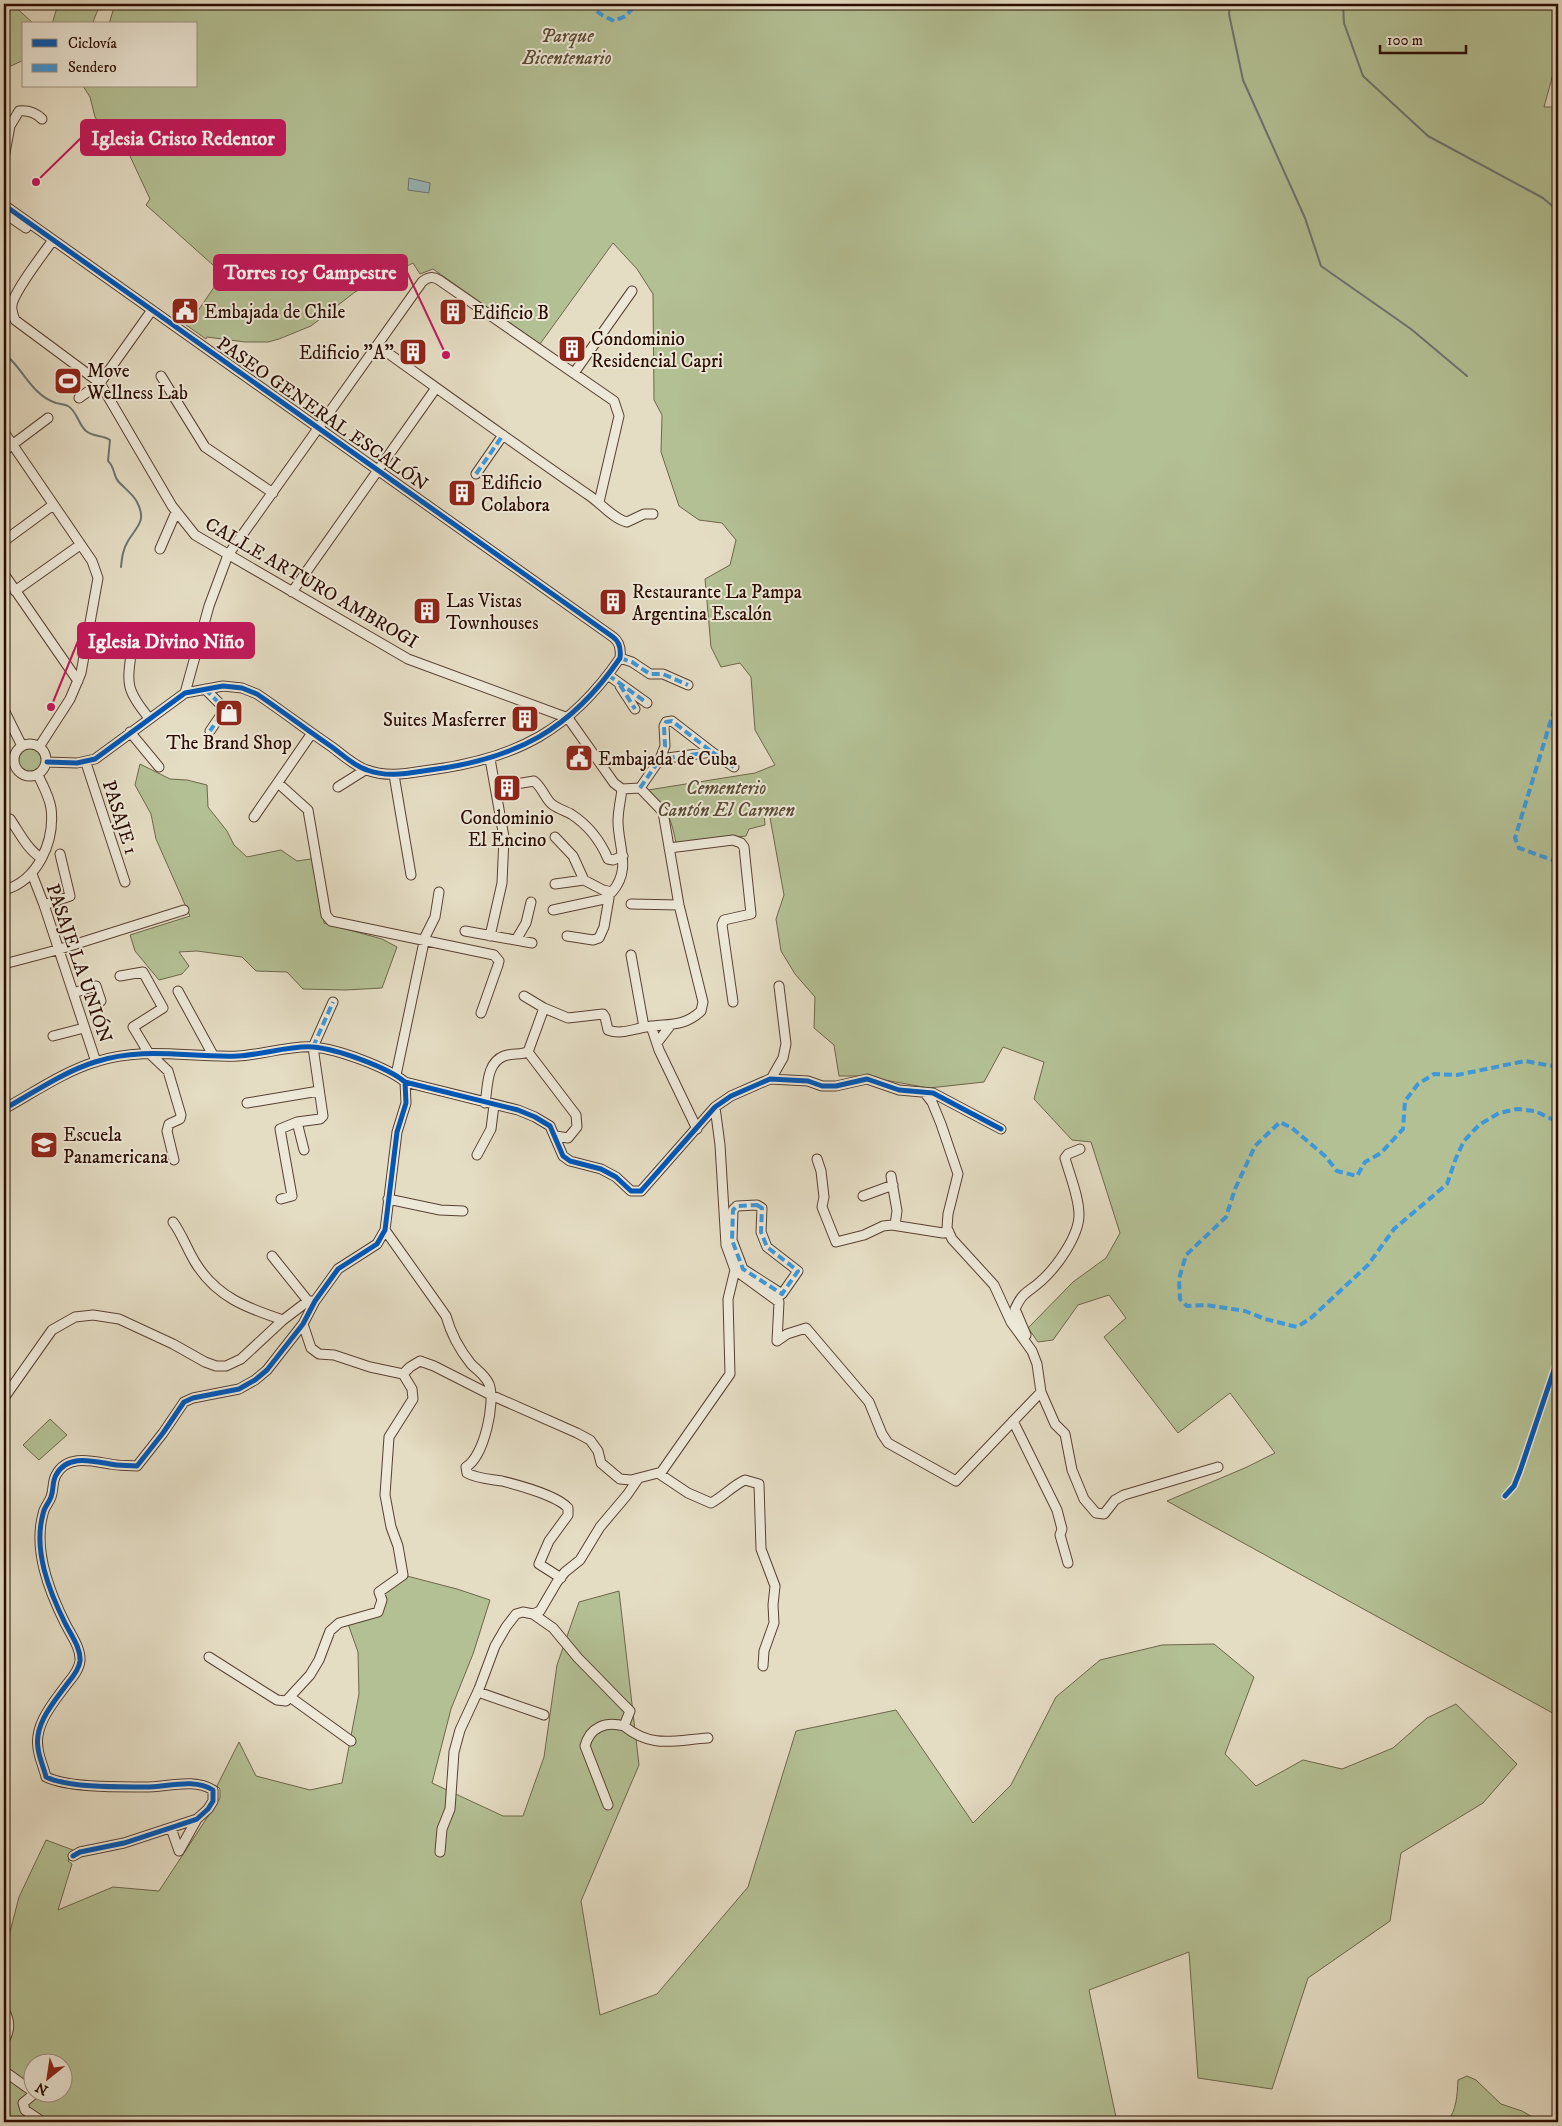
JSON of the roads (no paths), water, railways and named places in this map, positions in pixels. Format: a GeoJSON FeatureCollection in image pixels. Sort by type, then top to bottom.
{"type":"FeatureCollection","features":[{"type":"Feature","properties":{"kind":"street"},"geometry":{"type":"LineString","coordinates":[[4,158],[10,126],[19,111],[26,110],[37,114],[42,119]]}},
{"type":"Feature","properties":{"kind":"street","name":"PASEO GENERAL ESCALÓN"},"geometry":{"type":"LineString","coordinates":[[4,205],[51,242],[376,473],[613,637],[617,642],[620,653]]}},
{"type":"Feature","properties":{"kind":"street","name":"PASEO GENERAL ESCALÓN"},"geometry":{"type":"LineString","coordinates":[[4,213],[51,242]]}},
{"type":"Feature","properties":{"kind":"street","name":"CALLE ARTURO AMBROGI"},"geometry":{"type":"LineString","coordinates":[[51,242],[16,293],[12,303],[12,313],[19,325],[69,358],[100,383],[176,512],[195,535],[420,664],[568,718]]}},
{"type":"Feature","properties":{"kind":"street"},"geometry":{"type":"LineString","coordinates":[[185,693],[209,606],[228,555],[422,282],[430,277],[439,280],[612,399],[618,408],[619,416],[600,502]]}},
{"type":"Feature","properties":{"kind":"street"},"geometry":{"type":"LineString","coordinates":[[574,372],[632,291]]}},
{"type":"Feature","properties":{"kind":"street"},"geometry":{"type":"LineString","coordinates":[[79,398],[100,383],[151,313]]}},
{"type":"Feature","properties":{"kind":"street"},"geometry":{"type":"LineString","coordinates":[[378,346],[600,502],[619,519],[629,522],[644,514],[653,514]]}},
{"type":"Feature","properties":{"kind":"street"},"geometry":{"type":"LineString","coordinates":[[161,376],[205,447],[273,493]]}},
{"type":"Feature","properties":{"kind":"street"},"geometry":{"type":"LineString","coordinates":[[292,592],[436,388]]}},
{"type":"Feature","properties":{"kind":"street"},"geometry":{"type":"LineString","coordinates":[[4,451],[48,418]]}},
{"type":"Feature","properties":{"kind":"street"},"geometry":{"type":"LineString","coordinates":[[4,432],[92,561],[98,578],[78,681],[70,699],[39,747]]}},
{"type":"Feature","properties":{"kind":"street"},"geometry":{"type":"LineString","coordinates":[[476,474],[503,435]]}},
{"type":"Feature","properties":{"kind":"street"},"geometry":{"type":"LineString","coordinates":[[4,541],[53,505]]}},
{"type":"Feature","properties":{"kind":"street"},"geometry":{"type":"LineString","coordinates":[[160,549],[176,512]]}},
{"type":"Feature","properties":{"kind":"street"},"geometry":{"type":"LineString","coordinates":[[15,591],[80,545]]}},
{"type":"Feature","properties":{"kind":"street"},"geometry":{"type":"LineString","coordinates":[[4,574],[78,681]]}},
{"type":"Feature","properties":{"kind":"street"},"geometry":{"type":"LineString","coordinates":[[132,647],[128,672],[130,692],[136,704],[149,718]]}},
{"type":"Feature","properties":{"kind":"street"},"geometry":{"type":"LineString","coordinates":[[47,762],[86,763],[95,759],[185,693],[223,686],[250,690],[365,770],[378,774],[394,775],[447,768],[490,758],[519,748],[568,718],[608,675],[620,653],[650,674],[663,674],[688,684]]}},
{"type":"Feature","properties":{"kind":"street"},"geometry":{"type":"LineString","coordinates":[[608,675],[647,703]]}},
{"type":"Feature","properties":{"kind":"street"},"geometry":{"type":"LineString","coordinates":[[619,683],[635,709]]}},
{"type":"Feature","properties":{"kind":"street"},"geometry":{"type":"LineString","coordinates":[[205,689],[225,709],[210,731]]}},
{"type":"Feature","properties":{"kind":"street"},"geometry":{"type":"LineString","coordinates":[[4,710],[22,746]]}},
{"type":"Feature","properties":{"kind":"street"},"geometry":{"type":"LineString","coordinates":[[524,996],[544,1008],[568,1018],[603,1014],[606,1017],[608,1030],[614,1032],[635,1030],[648,1026],[670,1026],[695,1017],[701,1011],[703,1002],[679,905],[663,812],[640,788],[622,789],[614,783],[568,718]]}},
{"type":"Feature","properties":{"kind":"street"},"geometry":{"type":"LineString","coordinates":[[640,788],[660,759],[665,746],[664,726],[666,722],[672,721],[734,767]]}},
{"type":"Feature","properties":{"kind":"street"},"geometry":{"type":"LineString","coordinates":[[130,732],[159,767]]}},
{"type":"Feature","properties":{"kind":"street"},"geometry":{"type":"LineString","coordinates":[[254,816],[312,733]]}},
{"type":"Feature","properties":{"kind":"street"},"geometry":{"type":"LineString","coordinates":[[31,744],[39,747],[45,754],[47,762],[44,770],[38,775],[28,777],[19,772],[14,763],[16,751],[22,746],[31,744]]}},
{"type":"Feature","properties":{"kind":"street"},"geometry":{"type":"LineString","coordinates":[[660,759],[712,752]]}},
{"type":"Feature","properties":{"kind":"street"},"geometry":{"type":"LineString","coordinates":[[4,758],[14,758]]}},
{"type":"Feature","properties":{"kind":"street"},"geometry":{"type":"LineString","coordinates":[[490,758],[504,837],[502,883],[490,936]]}},
{"type":"Feature","properties":{"kind":"street","name":"PASAJE 1"},"geometry":{"type":"LineString","coordinates":[[86,763],[125,882]]}},
{"type":"Feature","properties":{"kind":"street"},"geometry":{"type":"LineString","coordinates":[[338,787],[365,770]]}},
{"type":"Feature","properties":{"kind":"street"},"geometry":{"type":"LineString","coordinates":[[5,887],[32,874],[49,841],[51,818],[49,800],[38,775]]}},
{"type":"Feature","properties":{"kind":"street"},"geometry":{"type":"LineString","coordinates":[[394,775],[410,874]]}},
{"type":"Feature","properties":{"kind":"street"},"geometry":{"type":"LineString","coordinates":[[516,784],[534,781],[543,789],[553,805],[571,814],[587,827],[603,847],[608,858],[613,860],[623,856]]}},
{"type":"Feature","properties":{"kind":"street"},"geometry":{"type":"LineString","coordinates":[[278,783],[308,810],[326,915],[331,921],[494,955],[499,961],[481,1013]]}},
{"type":"Feature","properties":{"kind":"street"},"geometry":{"type":"LineString","coordinates":[[553,910],[609,895],[620,883],[623,856],[618,819],[622,789]]}},
{"type":"Feature","properties":{"kind":"street"},"geometry":{"type":"LineString","coordinates":[[10,819],[26,843],[41,858]]}},
{"type":"Feature","properties":{"kind":"street"},"geometry":{"type":"LineString","coordinates":[[555,837],[573,856],[584,880],[609,895]]}},
{"type":"Feature","properties":{"kind":"street"},"geometry":{"type":"LineString","coordinates":[[670,848],[733,840],[741,843],[744,847],[751,914],[724,920],[722,925],[733,1002]]}},
{"type":"Feature","properties":{"kind":"street"},"geometry":{"type":"LineString","coordinates":[[44,905],[70,896],[60,854]]}},
{"type":"Feature","properties":{"kind":"street","name":"PASAJE LA UNIÓN"},"geometry":{"type":"LineString","coordinates":[[32,874],[96,1062]]}},
{"type":"Feature","properties":{"kind":"street"},"geometry":{"type":"LineString","coordinates":[[555,884],[584,880]]}},
{"type":"Feature","properties":{"kind":"street"},"geometry":{"type":"LineString","coordinates":[[396,1075],[424,941],[435,917],[439,892]]}},
{"type":"Feature","properties":{"kind":"street"},"geometry":{"type":"LineString","coordinates":[[567,936],[593,940],[599,938],[604,927],[609,895]]}},
{"type":"Feature","properties":{"kind":"street"},"geometry":{"type":"LineString","coordinates":[[516,940],[526,923],[531,902]]}},
{"type":"Feature","properties":{"kind":"street"},"geometry":{"type":"LineString","coordinates":[[631,904],[679,905]]}},
{"type":"Feature","properties":{"kind":"street"},"geometry":{"type":"LineString","coordinates":[[4,964],[58,950],[184,910]]}},
{"type":"Feature","properties":{"kind":"street"},"geometry":{"type":"LineString","coordinates":[[465,931],[532,943]]}},
{"type":"Feature","properties":{"kind":"street"},"geometry":{"type":"LineString","coordinates":[[631,956],[648,1026],[697,1129]]}},
{"type":"Feature","properties":{"kind":"street"},"geometry":{"type":"LineString","coordinates":[[120,976],[143,972],[163,1008],[133,1027],[148,1052],[168,1071],[182,1115],[180,1120],[168,1124],[167,1131],[174,1160]]}},
{"type":"Feature","properties":{"kind":"street"},"geometry":{"type":"LineString","coordinates":[[73,993],[96,986],[101,1001]]}},
{"type":"Feature","properties":{"kind":"street"},"geometry":{"type":"LineString","coordinates":[[771,1079],[783,1058],[786,1044],[779,986]]}},
{"type":"Feature","properties":{"kind":"street"},"geometry":{"type":"LineString","coordinates":[[178,991],[213,1055]]}},
{"type":"Feature","properties":{"kind":"street"},"geometry":{"type":"LineString","coordinates":[[281,1199],[292,1196],[280,1129],[297,1122],[320,1119],[322,1116],[313,1047],[333,1002]]}},
{"type":"Feature","properties":{"kind":"street"},"geometry":{"type":"LineString","coordinates":[[477,1155],[491,1129],[489,1104],[491,1068],[495,1061],[505,1056],[521,1055],[528,1052],[544,1008]]}},
{"type":"Feature","properties":{"kind":"street"},"geometry":{"type":"LineString","coordinates":[[657,1043],[670,1026]]}},
{"type":"Feature","properties":{"kind":"street"},"geometry":{"type":"LineString","coordinates":[[53,1036],[84,1028]]}},
{"type":"Feature","properties":{"kind":"street"},"geometry":{"type":"LineString","coordinates":[[4,1109],[81,1067],[137,1053],[239,1056],[313,1047],[350,1056],[396,1075],[404,1082],[518,1110],[535,1117],[550,1126],[556,1136],[563,1156],[570,1161],[601,1169],[616,1177],[631,1191],[641,1191],[715,1107],[732,1096],[771,1079],[808,1080],[822,1086],[836,1086],[867,1079],[899,1090],[933,1093],[1001,1129]]}},
{"type":"Feature","properties":{"kind":"street"},"geometry":{"type":"LineString","coordinates":[[528,1052],[576,1116],[577,1126],[568,1138],[556,1136]]}},
{"type":"Feature","properties":{"kind":"street"},"geometry":{"type":"LineString","coordinates":[[4,1398],[52,1330],[75,1317],[93,1314],[118,1319],[216,1366],[226,1366],[241,1359],[283,1320],[311,1301],[338,1270],[377,1244],[385,1230],[397,1132],[406,1103],[404,1082]]}},
{"type":"Feature","properties":{"kind":"street"},"geometry":{"type":"LineString","coordinates":[[247,1103],[319,1091]]}},
{"type":"Feature","properties":{"kind":"street"},"geometry":{"type":"LineString","coordinates":[[925,1093],[932,1102],[941,1124],[958,1174],[948,1214],[947,1228],[952,1239],[994,1285],[1011,1322],[1032,1351],[1037,1364],[1041,1392],[1056,1424],[1065,1434],[1072,1470],[1084,1499],[1096,1513],[1104,1514],[1115,1500],[1124,1495],[1218,1467]]}},
{"type":"Feature","properties":{"kind":"street"},"geometry":{"type":"LineString","coordinates":[[660,1474],[730,1374],[728,1299],[735,1270],[729,1242],[715,1107]]}},
{"type":"Feature","properties":{"kind":"street"},"geometry":{"type":"LineString","coordinates":[[297,1122],[304,1150]]}},
{"type":"Feature","properties":{"kind":"street"},"geometry":{"type":"LineString","coordinates":[[1023,1338],[1026,1335],[1015,1309],[1021,1296],[1041,1281],[1062,1256],[1079,1218],[1065,1157],[1080,1148]]}},
{"type":"Feature","properties":{"kind":"street"},"geometry":{"type":"LineString","coordinates":[[816,1159],[821,1171],[824,1197],[822,1207],[836,1242],[864,1235],[882,1226],[895,1225],[942,1233],[949,1232]]}},
{"type":"Feature","properties":{"kind":"street"},"geometry":{"type":"LineString","coordinates":[[863,1196],[892,1181],[897,1211],[895,1225]]}},
{"type":"Feature","properties":{"kind":"street"},"geometry":{"type":"LineString","coordinates":[[388,1199],[440,1210],[463,1211]]}},
{"type":"Feature","properties":{"kind":"street"},"geometry":{"type":"LineString","coordinates":[[737,1206],[761,1206],[761,1232],[767,1247],[798,1272],[782,1294],[743,1269],[729,1242],[733,1210],[737,1206]]}},
{"type":"Feature","properties":{"kind":"street"},"geometry":{"type":"LineString","coordinates":[[173,1222],[196,1263],[225,1294],[240,1304],[283,1320]]}},
{"type":"Feature","properties":{"kind":"street"},"geometry":{"type":"LineString","coordinates":[[385,1230],[446,1316],[450,1332],[462,1351],[473,1366],[485,1376],[492,1395],[482,1447],[479,1454],[465,1468],[471,1475],[504,1482],[546,1496],[565,1505],[569,1511],[549,1541],[539,1564],[561,1578]]}},
{"type":"Feature","properties":{"kind":"street"},"geometry":{"type":"LineString","coordinates":[[272,1256],[311,1301]]}},
{"type":"Feature","properties":{"kind":"street"},"geometry":{"type":"LineString","coordinates":[[735,1270],[779,1302],[777,1341],[787,1334],[806,1328],[869,1402],[882,1434],[888,1443],[956,1481],[1041,1392]]}},
{"type":"Feature","properties":{"kind":"street"},"geometry":{"type":"LineString","coordinates":[[171,1828],[179,1851],[197,1819],[208,1809],[213,1801],[213,1790],[207,1786],[192,1784],[144,1787],[72,1785],[57,1782],[46,1777],[37,1747],[40,1729],[46,1714],[80,1664],[80,1653],[60,1612],[46,1576],[40,1542],[43,1513],[51,1498],[52,1484],[61,1467],[73,1461],[92,1460],[137,1466],[164,1433],[184,1402],[193,1398],[239,1389],[255,1380],[267,1370],[303,1324],[311,1301]]}},
{"type":"Feature","properties":{"kind":"street"},"geometry":{"type":"LineString","coordinates":[[209,1657],[277,1700],[286,1701],[310,1675],[319,1660],[330,1631],[339,1623],[378,1612],[382,1600],[379,1592],[403,1575],[398,1546],[390,1527],[385,1495],[389,1437],[413,1399],[412,1389],[403,1374],[370,1367],[334,1355],[319,1354],[311,1348],[303,1324]]}},
{"type":"Feature","properties":{"kind":"street"},"geometry":{"type":"LineString","coordinates":[[403,1374],[410,1367],[420,1362],[434,1366],[590,1440],[598,1451],[602,1463],[620,1479],[630,1480],[650,1474],[660,1474],[688,1493],[711,1503],[745,1480],[758,1484],[761,1549],[775,1586],[774,1623],[764,1651],[763,1666]]}},
{"type":"Feature","properties":{"kind":"street"},"geometry":{"type":"LineString","coordinates":[[1013,1421],[1057,1510],[1062,1529],[1060,1535],[1068,1563]]}},
{"type":"Feature","properties":{"kind":"street"},"geometry":{"type":"LineString","coordinates":[[533,1614],[540,1611],[561,1578],[580,1560],[591,1546],[600,1527],[638,1479]]}},
{"type":"Feature","properties":{"kind":"street"},"geometry":{"type":"LineString","coordinates":[[440,1852],[442,1829],[450,1809],[454,1752],[460,1730],[478,1692],[495,1646],[516,1614],[523,1612],[533,1614],[553,1628],[578,1658],[629,1710],[630,1713],[624,1726]]}},
{"type":"Feature","properties":{"kind":"street"},"geometry":{"type":"LineString","coordinates":[[478,1692],[544,1715]]}},
{"type":"Feature","properties":{"kind":"street"},"geometry":{"type":"LineString","coordinates":[[290,1697],[351,1741]]}},
{"type":"Feature","properties":{"kind":"street"},"geometry":{"type":"LineString","coordinates":[[608,1805],[585,1746],[590,1735],[604,1724],[624,1726],[649,1740],[661,1743],[708,1738]]}},
{"type":"Feature","properties":{"kind":"street"},"geometry":{"type":"LineString","coordinates":[[73,1856],[80,1852],[110,1846],[197,1819]]}},
{"type":"Feature","properties":{"kind":"street"},"geometry":{"type":"LineString","coordinates":[[4,2010],[8,2034],[4,2040]]}},
{"type":"Feature","properties":{"kind":"street"},"geometry":{"type":"LineString","coordinates":[[4,2071],[22,2084]]}},
{"type":"Feature","properties":{"kind":"street"},"geometry":{"type":"LineString","coordinates":[[23,2104],[25,2110],[42,2122]]}},
{"type":"Feature","properties":{"kind":"water"},"geometry":{"type":"Polygon","coordinates":[[[409,178],[430,183],[429,193],[408,190],[409,178]]]}},
{"type":"Feature","properties":{"kind":"waterway"},"geometry":{"type":"LineString","coordinates":[[1230,4],[1229,14],[1243,80],[1305,218],[1321,266],[1411,329],[1467,376]]}},
{"type":"Feature","properties":{"kind":"waterway"},"geometry":{"type":"LineString","coordinates":[[1343,4],[1344,23],[1363,76],[1428,136],[1543,198],[1558,211]]}},
{"type":"Feature","properties":{"kind":"waterway"},"geometry":{"type":"LineString","coordinates":[[4,354],[41,395],[71,408],[83,428],[89,433],[110,440],[108,461],[118,481],[135,499],[141,514],[140,523],[125,547],[121,567]]}},
{"type":"Feature","properties":{"kind":"place","name":"Iglesia Cristo Redentor"},"geometry":{"type":"Point","coordinates":[36,182]}},
{"type":"Feature","properties":{"kind":"place","name":"Embajada de Chile"},"geometry":{"type":"Point","coordinates":[185,311]}},
{"type":"Feature","properties":{"kind":"place","name":"Edificio B"},"geometry":{"type":"Point","coordinates":[453,312]}},
{"type":"Feature","properties":{"kind":"place","name":"Condominio Residencial Capri"},"geometry":{"type":"Point","coordinates":[572,349]}},
{"type":"Feature","properties":{"kind":"place","name":"Edificio \"A\""},"geometry":{"type":"Point","coordinates":[413,352]}},
{"type":"Feature","properties":{"kind":"place","name":"Torres 105 Campestre"},"geometry":{"type":"Point","coordinates":[446,355]}},
{"type":"Feature","properties":{"kind":"place","name":"Move Wellness Lab"},"geometry":{"type":"Point","coordinates":[68,381]}},
{"type":"Feature","properties":{"kind":"place","name":"Edificio Colabora"},"geometry":{"type":"Point","coordinates":[462,493]}},
{"type":"Feature","properties":{"kind":"place","name":"Restaurante La Pampa Argentina Escalón"},"geometry":{"type":"Point","coordinates":[613,602]}},
{"type":"Feature","properties":{"kind":"place","name":"Las Vistas Townhouses"},"geometry":{"type":"Point","coordinates":[427,611]}},
{"type":"Feature","properties":{"kind":"place","name":"Iglesia Divino Niño"},"geometry":{"type":"Point","coordinates":[51,707]}},
{"type":"Feature","properties":{"kind":"place","name":"The Brand Shop"},"geometry":{"type":"Point","coordinates":[229,713]}},
{"type":"Feature","properties":{"kind":"place","name":"Suites Masferrer"},"geometry":{"type":"Point","coordinates":[525,719]}},
{"type":"Feature","properties":{"kind":"place","name":"Embajada de Cuba"},"geometry":{"type":"Point","coordinates":[579,758]}},
{"type":"Feature","properties":{"kind":"place","name":"Condominio El Encino"},"geometry":{"type":"Point","coordinates":[507,788]}},
{"type":"Feature","properties":{"kind":"place","name":"Escuela Panamericana"},"geometry":{"type":"Point","coordinates":[44,1145]}},
{"type":"Feature","properties":{"kind":"park label","name":"Parque Bicentenario"},"geometry":{"type":"Point","coordinates":[567,46]}},
{"type":"Feature","properties":{"kind":"park label","name":"Cementerio Cantón El Carmen"},"geometry":{"type":"Point","coordinates":[726,798]}}]}
